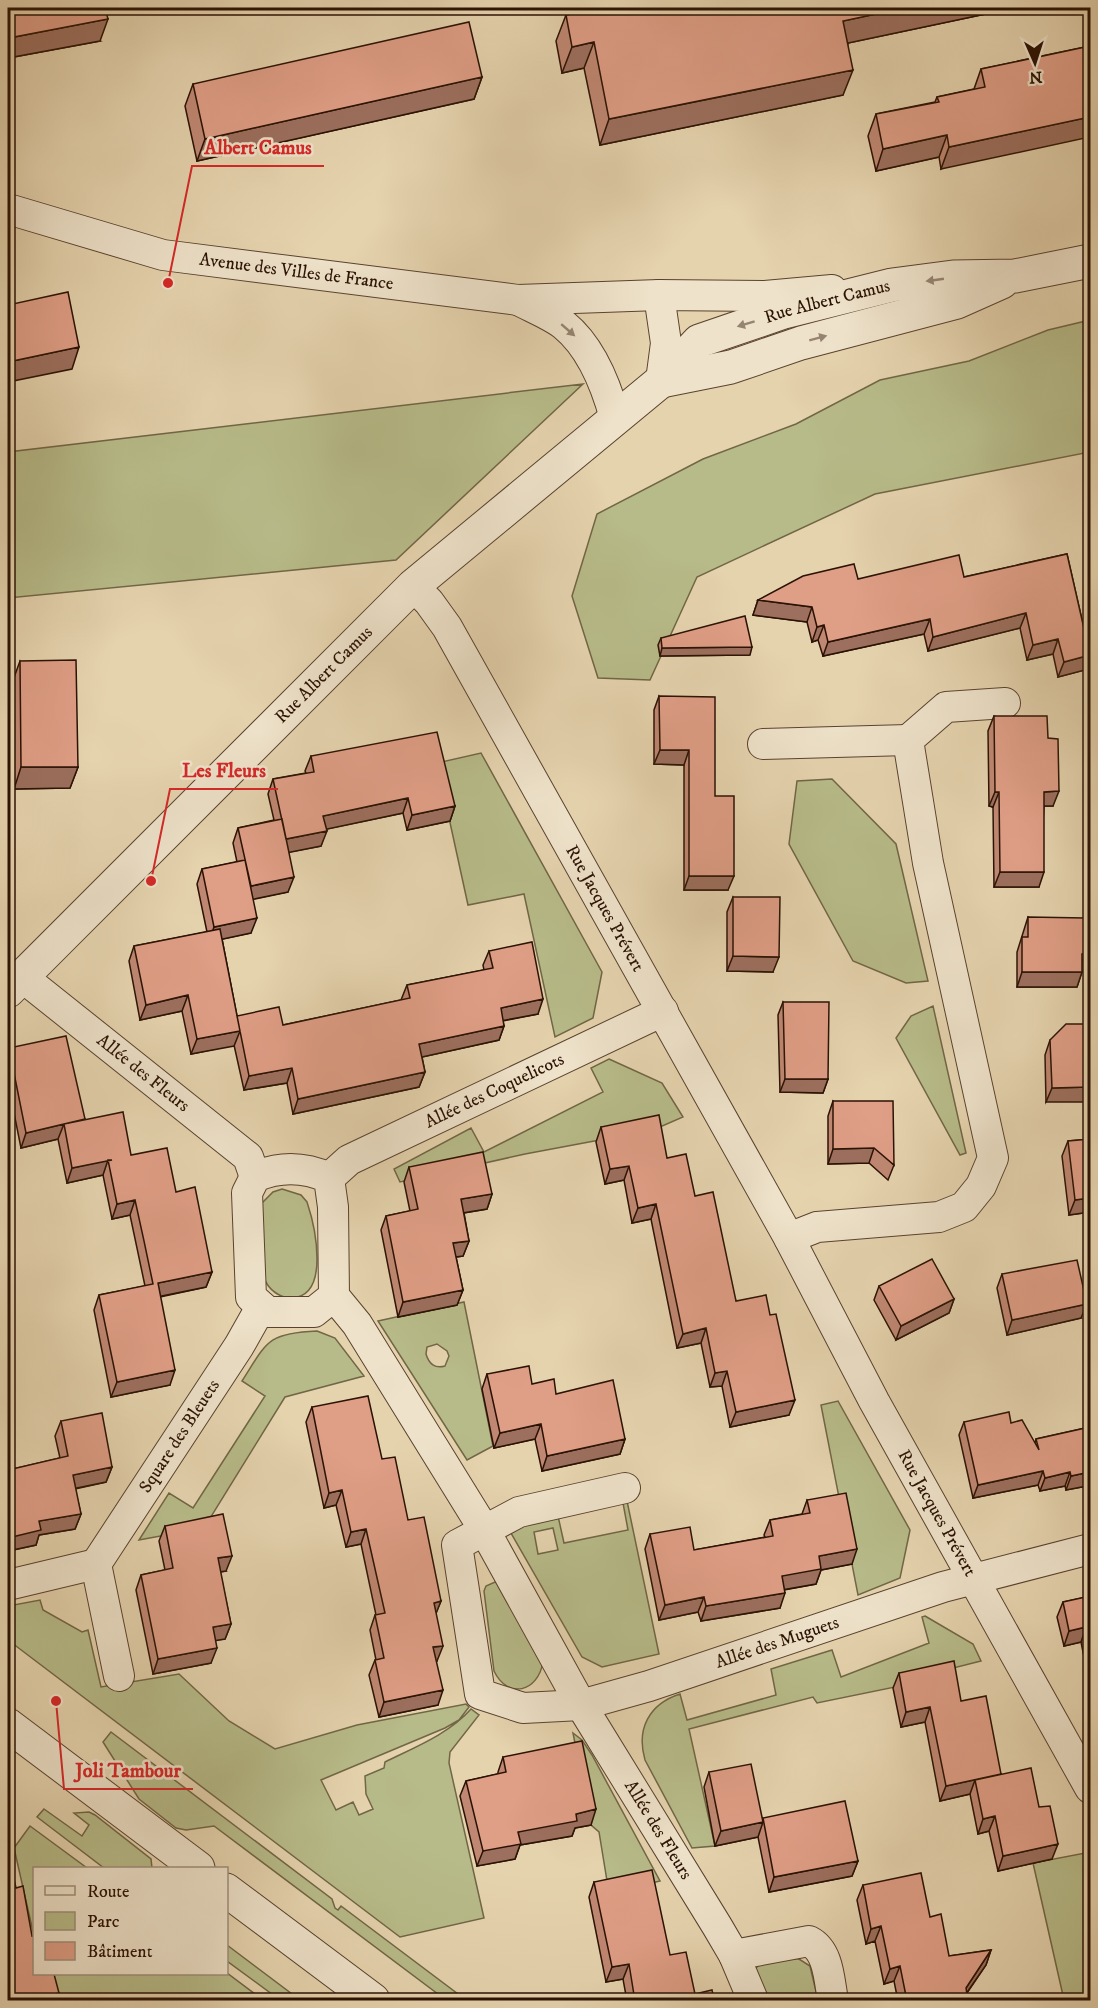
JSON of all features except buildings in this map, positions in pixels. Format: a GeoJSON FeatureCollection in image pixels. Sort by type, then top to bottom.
{"type":"FeatureCollection","features":[{"type":"Feature","properties":{"kind":"street","name":"Avenue des Villes de France"},"geometry":{"type":"LineString","coordinates":[[8,211],[163,255],[518,300],[659,295],[765,296],[892,285]]}},
{"type":"Feature","properties":{"kind":"street","name":"Rue Albert Camus"},"geometry":{"type":"LineString","coordinates":[[14,983],[413,586],[661,381],[699,340],[784,312],[892,285],[953,277],[1015,276],[1090,261]]}},
{"type":"Feature","properties":{"kind":"street","name":"Rue Albert Camus"},"geometry":{"type":"LineString","coordinates":[[661,381],[731,367],[801,343],[957,302],[1015,276]]}},
{"type":"Feature","properties":{"kind":"street"},"geometry":{"type":"LineString","coordinates":[[659,295],[666,344],[661,381]]}},
{"type":"Feature","properties":{"kind":"street","name":"Avenue des Villes de France"},"geometry":{"type":"LineString","coordinates":[[518,300],[562,324],[580,340],[607,389],[615,418]]}},
{"type":"Feature","properties":{"kind":"street","name":"Rue Jacques Prévert"},"geometry":{"type":"LineString","coordinates":[[413,586],[429,602],[447,627],[789,1238],[874,1401],[1090,1788]]}},
{"type":"Feature","properties":{"kind":"street"},"geometry":{"type":"LineString","coordinates":[[763,744],[908,740],[946,707],[1005,703]]}},
{"type":"Feature","properties":{"kind":"street"},"geometry":{"type":"LineString","coordinates":[[789,1238],[818,1227],[939,1217],[964,1207],[981,1186],[993,1158],[928,863],[908,740]]}},
{"type":"Feature","properties":{"kind":"street","name":"Allée des Fleurs"},"geometry":{"type":"LineString","coordinates":[[14,983],[248,1157],[255,1177]]}},
{"type":"Feature","properties":{"kind":"street","name":"Allée des Coquelicots"},"geometry":{"type":"LineString","coordinates":[[330,1178],[349,1160],[663,1011]]}},
{"type":"Feature","properties":{"kind":"street"},"geometry":{"type":"LineString","coordinates":[[310,1169],[330,1178],[333,1207],[334,1296],[314,1312],[268,1312],[251,1297],[248,1193],[255,1177],[271,1170],[310,1169]]}},
{"type":"Feature","properties":{"kind":"street","name":"Allée des Fleurs"},"geometry":{"type":"LineString","coordinates":[[334,1296],[357,1324],[485,1531],[581,1705],[734,1955],[753,2001]]}},
{"type":"Feature","properties":{"kind":"street","name":"Square des Bleuets"},"geometry":{"type":"LineString","coordinates":[[96,1564],[261,1307]]}},
{"type":"Feature","properties":{"kind":"street"},"geometry":{"type":"LineString","coordinates":[[581,1705],[523,1708],[480,1694],[456,1545],[519,1512],[625,1488]]}},
{"type":"Feature","properties":{"kind":"street","name":"Allée des Muguets"},"geometry":{"type":"LineString","coordinates":[[581,1705],[649,1686],[972,1578],[1090,1549]]}},
{"type":"Feature","properties":{"kind":"street"},"geometry":{"type":"LineString","coordinates":[[8,1585],[96,1564],[119,1676]]}},
{"type":"Feature","properties":{"kind":"street"},"geometry":{"type":"LineString","coordinates":[[8,1725],[195,1867]]}},
{"type":"Feature","properties":{"kind":"street"},"geometry":{"type":"LineString","coordinates":[[228,1892],[373,2001]]}},
{"type":"Feature","properties":{"kind":"street"},"geometry":{"type":"LineString","coordinates":[[734,1955],[809,1941],[819,1946],[823,1954],[833,2001]]}},
{"type":"Feature","properties":{"kind":"green space"},"geometry":{"type":"Polygon","coordinates":[[[1090,320],[1090,452],[875,494],[697,577],[650,680],[598,678],[572,596],[597,514],[703,459],[796,424],[880,380],[969,361],[1048,330],[1090,320]]]}},
{"type":"Feature","properties":{"kind":"green space"},"geometry":{"type":"Polygon","coordinates":[[[583,384],[396,560],[8,598],[8,452],[583,384]]]}},
{"type":"Feature","properties":{"kind":"green space"},"geometry":{"type":"Polygon","coordinates":[[[481,753],[602,972],[593,1018],[555,1037],[524,894],[468,905],[437,763],[481,753]]]}},
{"type":"Feature","properties":{"kind":"green space"},"geometry":{"type":"Polygon","coordinates":[[[832,779],[896,844],[928,981],[906,983],[853,961],[789,844],[797,781],[832,779]]]}},
{"type":"Feature","properties":{"kind":"green space"},"geometry":{"type":"Polygon","coordinates":[[[933,1006],[966,1153],[960,1155],[896,1038],[911,1016],[933,1006]]]}},
{"type":"Feature","properties":{"kind":"green space"},"geometry":{"type":"Polygon","coordinates":[[[609,1059],[662,1083],[683,1117],[653,1130],[525,1154],[400,1182],[394,1169],[471,1128],[484,1152],[603,1092],[591,1068],[609,1059]]]}},
{"type":"Feature","properties":{"kind":"green space"},"geometry":{"type":"Polygon","coordinates":[[[282,1189],[301,1195],[307,1202],[316,1243],[316,1274],[312,1286],[304,1295],[291,1298],[281,1296],[269,1287],[264,1277],[261,1258],[259,1206],[273,1192],[282,1189]]]}},
{"type":"Feature","properties":{"kind":"green space"},"geometry":{"type":"Polygon","coordinates":[[[464,1302],[493,1446],[467,1460],[378,1321],[464,1302]],[[437,1344],[427,1347],[426,1354],[433,1365],[441,1367],[445,1366],[449,1356],[447,1351],[437,1344]]]}},
{"type":"Feature","properties":{"kind":"green space"},"geometry":{"type":"Polygon","coordinates":[[[317,1331],[335,1338],[364,1376],[285,1397],[204,1528],[139,1540],[169,1493],[193,1508],[265,1396],[242,1381],[257,1357],[270,1342],[278,1337],[317,1331]]]}},
{"type":"Feature","properties":{"kind":"green space"},"geometry":{"type":"Polygon","coordinates":[[[838,1401],[910,1530],[900,1578],[858,1595],[821,1405],[838,1401]]]}},
{"type":"Feature","properties":{"kind":"green space"},"geometry":{"type":"Polygon","coordinates":[[[627,1501],[659,1654],[602,1667],[582,1657],[511,1533],[518,1526],[558,1516],[564,1543],[628,1530],[623,1503],[627,1501]],[[553,1528],[534,1532],[538,1554],[558,1550],[553,1528]]]}},
{"type":"Feature","properties":{"kind":"green space"},"geometry":{"type":"Polygon","coordinates":[[[495,1582],[500,1584],[543,1662],[535,1680],[522,1689],[507,1686],[494,1671],[484,1591],[486,1586],[495,1582]]]}},
{"type":"Feature","properties":{"kind":"green space"},"geometry":{"type":"Polygon","coordinates":[[[40,1600],[43,1610],[82,1632],[88,1630],[101,1687],[179,1674],[229,1721],[275,1749],[357,1725],[466,1704],[469,1707],[459,1720],[445,1728],[321,1780],[336,1810],[353,1802],[359,1815],[373,1809],[366,1794],[365,1776],[384,1768],[385,1762],[442,1733],[462,1718],[471,1709],[479,1715],[450,1752],[449,1763],[484,1918],[400,1937],[8,1640],[8,1606],[40,1600]]]}},
{"type":"Feature","properties":{"kind":"green space"},"geometry":{"type":"Polygon","coordinates":[[[925,1616],[973,1644],[981,1661],[949,1669],[949,1676],[817,1703],[813,1697],[689,1729],[715,1846],[692,1848],[645,1760],[642,1738],[644,1728],[653,1711],[660,1704],[680,1694],[687,1720],[776,1695],[771,1669],[832,1650],[841,1677],[929,1643],[922,1617],[925,1616]]]}},
{"type":"Feature","properties":{"kind":"green space"},"geometry":{"type":"Polygon","coordinates":[[[111,1732],[332,1899],[335,1908],[338,1910],[341,1906],[466,2000],[446,2000],[214,1826],[186,1830],[176,1828],[139,1799],[103,1742],[111,1732]]]}},
{"type":"Feature","properties":{"kind":"green space"},"geometry":{"type":"Polygon","coordinates":[[[573,1733],[582,1740],[592,1755],[660,1881],[609,1893],[599,1832],[591,1825],[573,1733]]]}},
{"type":"Feature","properties":{"kind":"green space"},"geometry":{"type":"Polygon","coordinates":[[[44,1809],[82,1836],[89,1825],[74,1813],[89,1812],[151,1859],[152,1867],[103,1867],[37,1817],[44,1809]]]}},
{"type":"Feature","properties":{"kind":"green space"},"geometry":{"type":"Polygon","coordinates":[[[30,1826],[86,1867],[33,1867],[33,1932],[14,1848],[30,1826]]]}},
{"type":"Feature","properties":{"kind":"green space"},"geometry":{"type":"Polygon","coordinates":[[[1085,1853],[1090,1863],[1090,2000],[1064,2000],[1033,1863],[1085,1853]]]}},
{"type":"Feature","properties":{"kind":"green space"},"geometry":{"type":"Polygon","coordinates":[[[228,1946],[300,2000],[280,2000],[228,1962],[228,1946]]]}},
{"type":"Feature","properties":{"kind":"green space"},"geometry":{"type":"Polygon","coordinates":[[[791,1958],[799,1959],[810,1966],[818,2000],[761,2000],[755,1969],[759,1965],[791,1958]]]}},
{"type":"Feature","properties":{"kind":"green space"},"geometry":{"type":"Polygon","coordinates":[[[228,1974],[263,2000],[41,2000],[35,1975],[228,1974]]]}},
{"type":"Feature","properties":{"kind":"place","name":"Albert Camus"},"geometry":{"type":"Point","coordinates":[168,283]}},
{"type":"Feature","properties":{"kind":"place","name":"Les Fleurs"},"geometry":{"type":"Point","coordinates":[151,881]}},
{"type":"Feature","properties":{"kind":"place","name":"Joli Tambour"},"geometry":{"type":"Point","coordinates":[56,1701]}}]}
